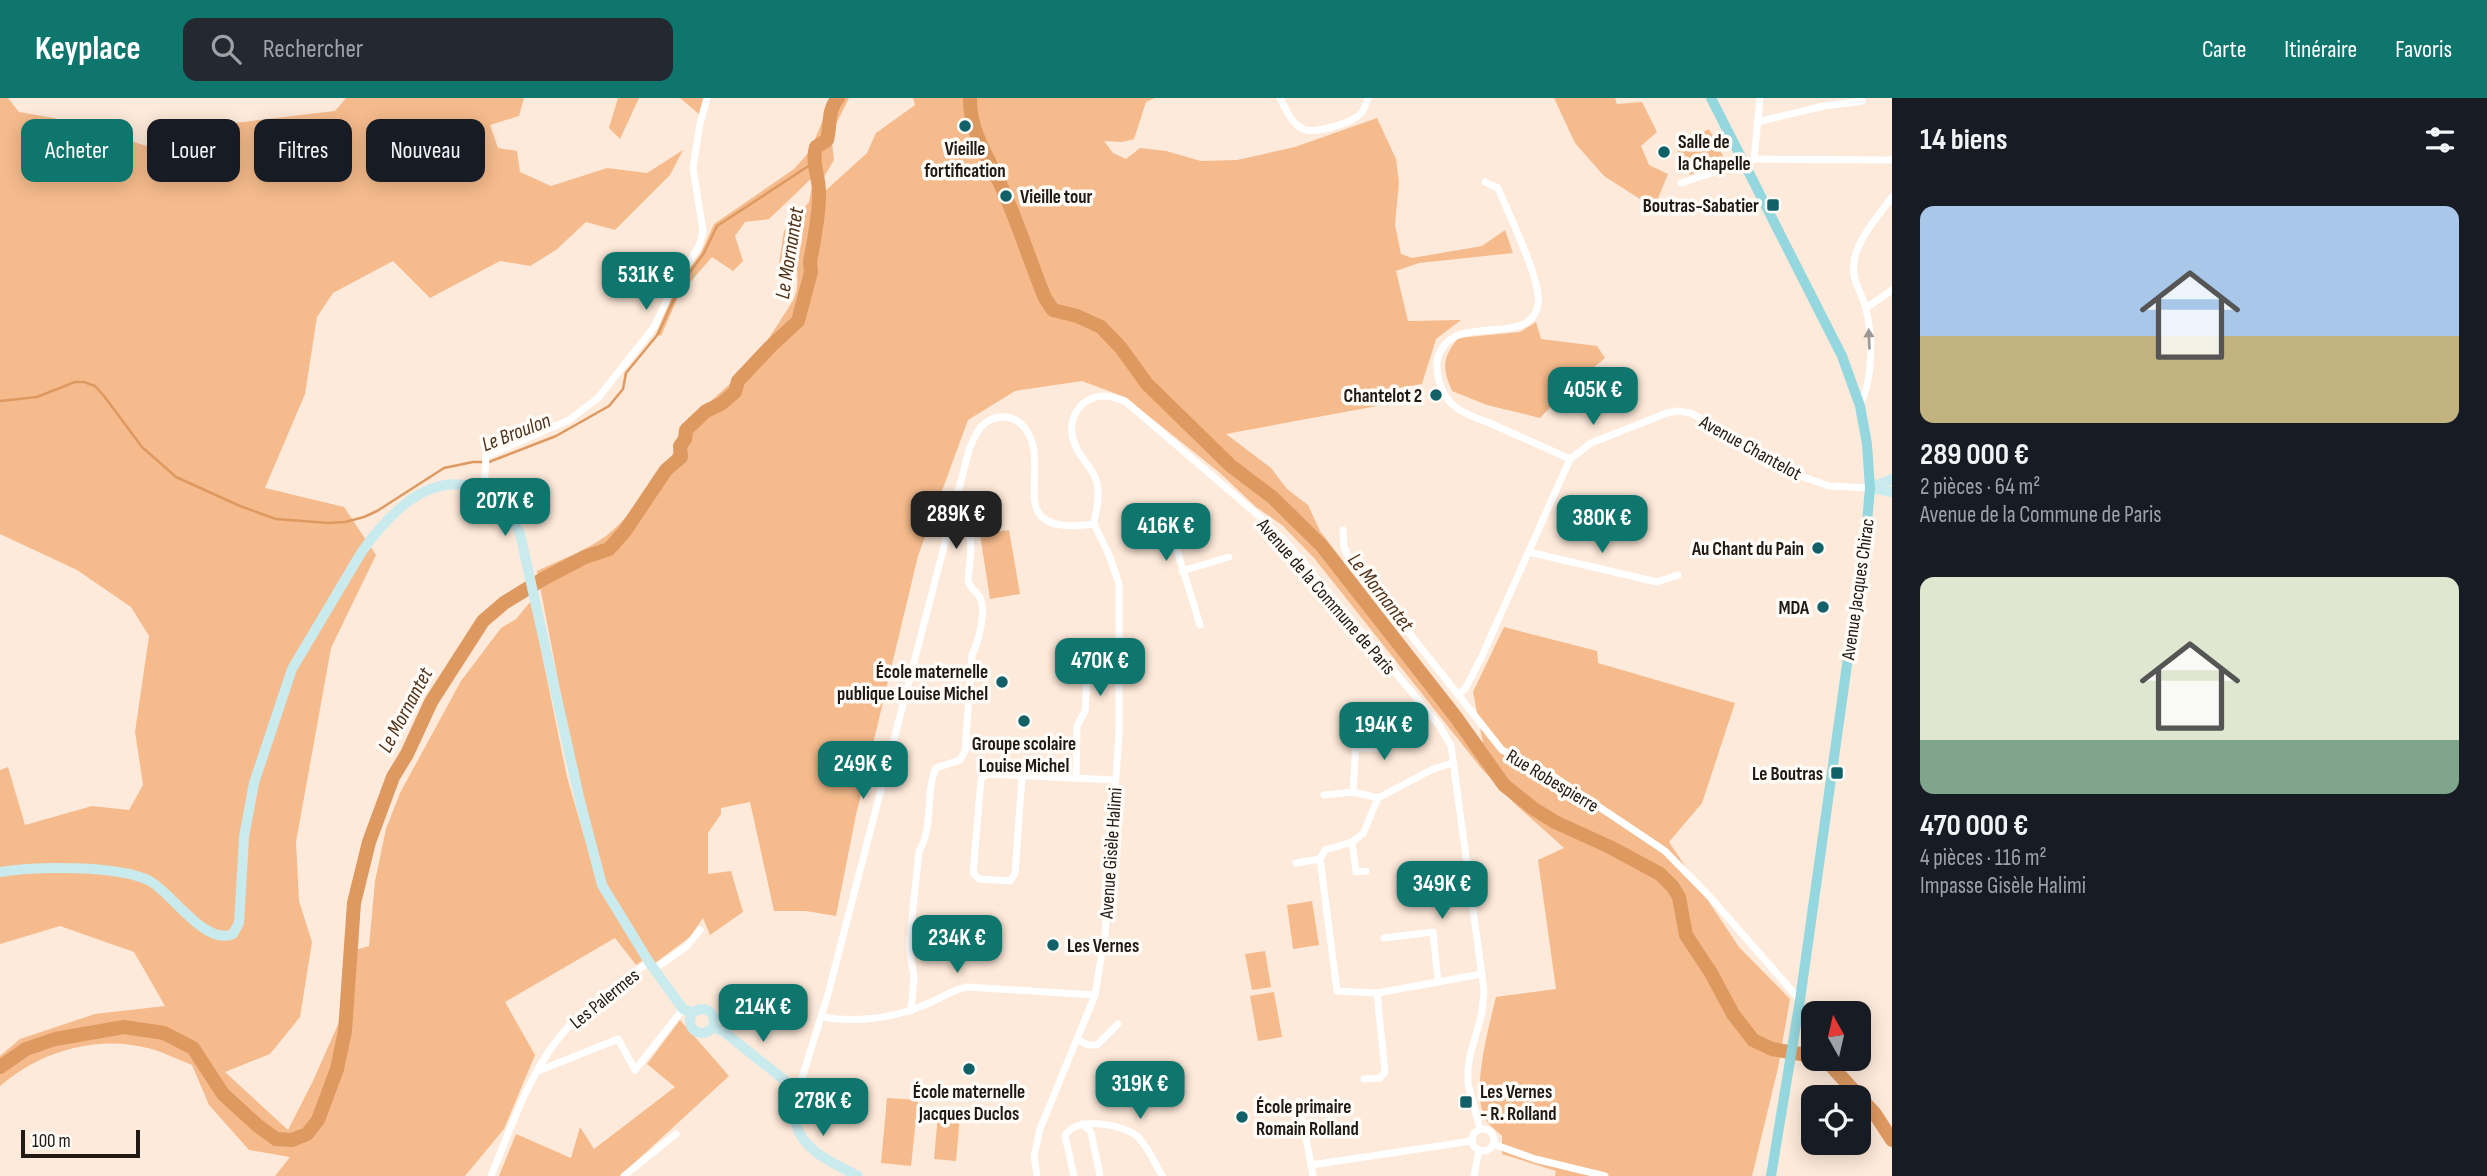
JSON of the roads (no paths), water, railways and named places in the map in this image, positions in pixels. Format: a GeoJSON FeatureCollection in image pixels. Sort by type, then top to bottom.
{"type":"FeatureCollection","features":[{"type":"Feature","properties":{"kind":"main road","name":"Avenue Jacques Chirac"},"geometry":{"type":"LineString","coordinates":[[1711,98],[1748,161],[1842,356],[1860,406],[1867,444],[1870,488],[1800,1000],[1771,1176]]}},
{"type":"Feature","properties":{"kind":"street"},"geometry":{"type":"LineString","coordinates":[[484,491],[486,456],[569,420],[598,398],[654,327],[673,287],[699,246],[703,230],[694,169],[700,122],[707,98]]}},
{"type":"Feature","properties":{"kind":"street"},"geometry":{"type":"LineString","coordinates":[[1280,98],[1291,120],[1301,128],[1315,132],[1356,118],[1364,109],[1368,98]]}},
{"type":"Feature","properties":{"kind":"street"},"geometry":{"type":"LineString","coordinates":[[1748,161],[1760,98]]}},
{"type":"Feature","properties":{"kind":"street"},"geometry":{"type":"LineString","coordinates":[[1757,122],[1824,106],[1862,101]]}},
{"type":"Feature","properties":{"kind":"street"},"geometry":{"type":"LineString","coordinates":[[1681,183],[1748,161],[1892,160]]}},
{"type":"Feature","properties":{"kind":"street"},"geometry":{"type":"LineString","coordinates":[[1458,695],[1465,689],[1482,656],[1570,459],[1452,405],[1439,381],[1438,355],[1447,341],[1456,335],[1527,323],[1535,314],[1538,304],[1536,282],[1498,188],[1485,182]]}},
{"type":"Feature","properties":{"kind":"street"},"geometry":{"type":"LineString","coordinates":[[1860,406],[1867,393],[1870,356],[1866,308],[1855,284],[1854,259],[1892,197]]}},
{"type":"Feature","properties":{"kind":"street"},"geometry":{"type":"LineString","coordinates":[[1866,308],[1892,290]]}},
{"type":"Feature","properties":{"kind":"street","name":"Avenue de la Commune de Paris"},"geometry":{"type":"LineString","coordinates":[[1094,524],[1099,495],[1096,479],[1074,443],[1072,428],[1075,411],[1086,399],[1106,396],[1125,401],[1259,516],[1287,544],[1439,725],[1451,746],[1453,763]]}},
{"type":"Feature","properties":{"kind":"street","name":"Avenue Chantelot"},"geometry":{"type":"LineString","coordinates":[[1570,459],[1591,443],[1678,411],[1691,413],[1798,475],[1829,486],[1870,488]]}},
{"type":"Feature","properties":{"kind":"street"},"geometry":{"type":"LineString","coordinates":[[858,1176],[824,1158],[806,1142],[797,1126],[798,1091],[821,1017],[969,450],[976,433],[984,423],[998,416],[1014,418],[1026,428],[1034,448],[1035,501],[1040,516],[1052,523],[1094,524]]}},
{"type":"Feature","properties":{"kind":"street"},"geometry":{"type":"LineString","coordinates":[[1870,488],[1892,479]]}},
{"type":"Feature","properties":{"kind":"street"},"geometry":{"type":"LineString","coordinates":[[0,872],[42,868],[79,869],[144,878],[169,895],[204,929],[221,937],[233,934],[239,923],[244,837],[254,783],[292,669],[361,553],[394,512],[438,486],[460,485],[484,491],[501,502],[515,520],[531,578],[580,801],[602,885],[651,965],[688,1011],[696,1031],[706,1032],[713,1027],[714,1018],[710,1011],[688,1011],[635,1070],[618,1039],[537,1071]]}},
{"type":"Feature","properties":{"kind":"street"},"geometry":{"type":"LineString","coordinates":[[1870,488],[1892,492]]}},
{"type":"Feature","properties":{"kind":"street"},"geometry":{"type":"LineString","coordinates":[[1175,508],[1167,518],[1200,625]]}},
{"type":"Feature","properties":{"kind":"street"},"geometry":{"type":"LineString","coordinates":[[911,1011],[914,977],[909,946],[919,851],[925,842],[927,817],[931,809],[933,774],[936,768],[960,760],[965,751],[972,654],[979,640],[982,602],[968,580],[970,533],[964,523],[952,516]]}},
{"type":"Feature","properties":{"kind":"street","name":"Avenue Gisèle Halimi"},"geometry":{"type":"LineString","coordinates":[[1037,1176],[1034,1156],[1040,1129],[1095,995],[1105,934],[1119,733],[1119,584],[1094,524]]}},
{"type":"Feature","properties":{"kind":"street","name":"Rue Robespierre"},"geometry":{"type":"LineString","coordinates":[[1343,530],[1344,547],[1348,556],[1502,750],[1547,772],[1665,851],[1710,897],[1800,1000]]}},
{"type":"Feature","properties":{"kind":"street"},"geometry":{"type":"LineString","coordinates":[[1529,552],[1657,582],[1678,575]]}},
{"type":"Feature","properties":{"kind":"street"},"geometry":{"type":"LineString","coordinates":[[1182,571],[1229,557]]}},
{"type":"Feature","properties":{"kind":"street"},"geometry":{"type":"LineString","coordinates":[[1061,662],[1088,663],[1085,711],[1077,726],[1076,778]]}},
{"type":"Feature","properties":{"kind":"street"},"geometry":{"type":"LineString","coordinates":[[1353,792],[1358,707]]}},
{"type":"Feature","properties":{"kind":"street"},"geometry":{"type":"LineString","coordinates":[[1357,748],[1383,748],[1384,739]]}},
{"type":"Feature","properties":{"kind":"street"},"geometry":{"type":"LineString","coordinates":[[1480,1129],[1468,1084],[1468,1069],[1482,1013],[1482,974],[1453,763],[1433,769],[1378,798],[1363,834],[1352,842],[1325,850],[1320,859],[1337,991],[1377,993],[1482,974]]}},
{"type":"Feature","properties":{"kind":"street"},"geometry":{"type":"LineString","coordinates":[[1022,776],[1015,874],[1010,881],[979,879],[974,873],[981,779],[987,774],[1115,780]]}},
{"type":"Feature","properties":{"kind":"street"},"geometry":{"type":"LineString","coordinates":[[1324,795],[1353,792],[1378,798]]}},
{"type":"Feature","properties":{"kind":"street"},"geometry":{"type":"LineString","coordinates":[[1352,842],[1356,872],[1366,870]]}},
{"type":"Feature","properties":{"kind":"street"},"geometry":{"type":"LineString","coordinates":[[1296,863],[1320,859]]}},
{"type":"Feature","properties":{"kind":"street","name":"Les Palermes"},"geometry":{"type":"LineString","coordinates":[[491,1176],[537,1071],[551,1047],[568,1027],[597,1001],[651,965],[686,947],[700,930]]}},
{"type":"Feature","properties":{"kind":"street"},"geometry":{"type":"LineString","coordinates":[[1384,938],[1433,932],[1438,982]]}},
{"type":"Feature","properties":{"kind":"street"},"geometry":{"type":"LineString","coordinates":[[821,1017],[842,1020],[882,1019],[911,1011],[956,989],[967,987],[1095,995]]}},
{"type":"Feature","properties":{"kind":"street"},"geometry":{"type":"LineString","coordinates":[[1364,1079],[1380,1078],[1385,1072],[1377,993]]}},
{"type":"Feature","properties":{"kind":"street"},"geometry":{"type":"LineString","coordinates":[[1078,1040],[1088,1045],[1097,1045],[1118,1024]]}},
{"type":"Feature","properties":{"kind":"street"},"geometry":{"type":"LineString","coordinates":[[713,1027],[723,1031],[798,1091]]}},
{"type":"Feature","properties":{"kind":"street"},"geometry":{"type":"LineString","coordinates":[[1299,1101],[1312,1176]]}},
{"type":"Feature","properties":{"kind":"street"},"geometry":{"type":"LineString","coordinates":[[1081,1124],[1091,1132],[1100,1176]]}},
{"type":"Feature","properties":{"kind":"street"},"geometry":{"type":"LineString","coordinates":[[1074,1176],[1065,1136],[1070,1127],[1081,1124],[1123,1129],[1133,1133],[1161,1176]]}},
{"type":"Feature","properties":{"kind":"street"},"geometry":{"type":"LineString","coordinates":[[1472,1141],[1474,1134],[1480,1129],[1487,1129],[1492,1133],[1493,1144]]}},
{"type":"Feature","properties":{"kind":"street"},"geometry":{"type":"LineString","coordinates":[[624,1176],[676,1134]]}},
{"type":"Feature","properties":{"kind":"street"},"geometry":{"type":"LineString","coordinates":[[1311,1165],[1472,1141]]}},
{"type":"Feature","properties":{"kind":"street"},"geometry":{"type":"LineString","coordinates":[[1472,1141],[1479,1150],[1474,1176]]}},
{"type":"Feature","properties":{"kind":"street"},"geometry":{"type":"LineString","coordinates":[[1479,1150],[1488,1149],[1493,1144]]}},
{"type":"Feature","properties":{"kind":"street"},"geometry":{"type":"LineString","coordinates":[[1493,1144],[1605,1176]]}},
{"type":"Feature","properties":{"kind":"waterway","name":"Le Mornantet"},"geometry":{"type":"LineString","coordinates":[[0,1067],[26,1049],[55,1039],[124,1027],[164,1033],[193,1048],[223,1094],[276,1139],[292,1140],[307,1134],[318,1120],[337,1069],[345,1031],[354,903],[369,842],[393,777],[431,702],[483,621],[504,603],[543,579],[585,557],[609,549],[625,531],[666,470],[681,457],[680,446],[685,439],[686,430],[706,411],[721,404],[735,392],[738,381],[798,321],[811,272],[810,262],[818,212],[816,147],[827,140],[831,113],[838,98]]}},
{"type":"Feature","properties":{"kind":"waterway","name":"Le Mornantet"},"geometry":{"type":"LineString","coordinates":[[970,98],[973,122],[981,145],[1009,203],[1045,298],[1053,310],[1077,316],[1101,327],[1121,348],[1147,384],[1231,466],[1272,497],[1321,545],[1455,716],[1504,785],[1555,822],[1660,874],[1679,897],[1686,935],[1733,1014],[1753,1040],[1772,1049],[1801,1054]]}},
{"type":"Feature","properties":{"kind":"waterway","name":"Le Broulon"},"geometry":{"type":"LineString","coordinates":[[0,401],[37,397],[75,382],[84,382],[95,386],[142,447],[176,477],[276,519],[329,523],[364,517],[444,468],[473,462],[489,462],[556,436],[609,406],[623,389],[626,373],[658,334],[681,284],[704,253],[717,226],[813,163]]}},
{"type":"Feature","properties":{"kind":"waterway","name":"Le Mornantet"},"geometry":{"type":"LineString","coordinates":[[1836,1071],[1875,1114],[1892,1140]]}},
{"type":"Feature","properties":{"kind":"place","name":"Vieille fortification"},"geometry":{"type":"Point","coordinates":[965,126]}},
{"type":"Feature","properties":{"kind":"place","name":"Salle de la Chapelle"},"geometry":{"type":"Point","coordinates":[1664,152]}},
{"type":"Feature","properties":{"kind":"place","name":"Vieille tour"},"geometry":{"type":"Point","coordinates":[1006,196]}},
{"type":"Feature","properties":{"kind":"place","name":"Boutras-Sabatier"},"geometry":{"type":"Point","coordinates":[1773,205]}},
{"type":"Feature","properties":{"kind":"place","name":"Chantelot 2"},"geometry":{"type":"Point","coordinates":[1436,395]}},
{"type":"Feature","properties":{"kind":"place","name":"Au Chant du Pain"},"geometry":{"type":"Point","coordinates":[1818,548]}},
{"type":"Feature","properties":{"kind":"place","name":"MDA"},"geometry":{"type":"Point","coordinates":[1823,607]}},
{"type":"Feature","properties":{"kind":"place","name":"École maternelle publique Louise Michel"},"geometry":{"type":"Point","coordinates":[1002,682]}},
{"type":"Feature","properties":{"kind":"place","name":"Groupe scolaire Louise Michel"},"geometry":{"type":"Point","coordinates":[1024,721]}},
{"type":"Feature","properties":{"kind":"place","name":"Le Boutras"},"geometry":{"type":"Point","coordinates":[1837,773]}},
{"type":"Feature","properties":{"kind":"place","name":"Les Vernes"},"geometry":{"type":"Point","coordinates":[1053,945]}},
{"type":"Feature","properties":{"kind":"place","name":"École maternelle Jacques Duclos"},"geometry":{"type":"Point","coordinates":[969,1069]}},
{"type":"Feature","properties":{"kind":"place","name":"Les Vernes - R. Rolland"},"geometry":{"type":"Point","coordinates":[1466,1102]}},
{"type":"Feature","properties":{"kind":"place","name":"École primaire Romain Rolland"},"geometry":{"type":"Point","coordinates":[1242,1117]}}]}
